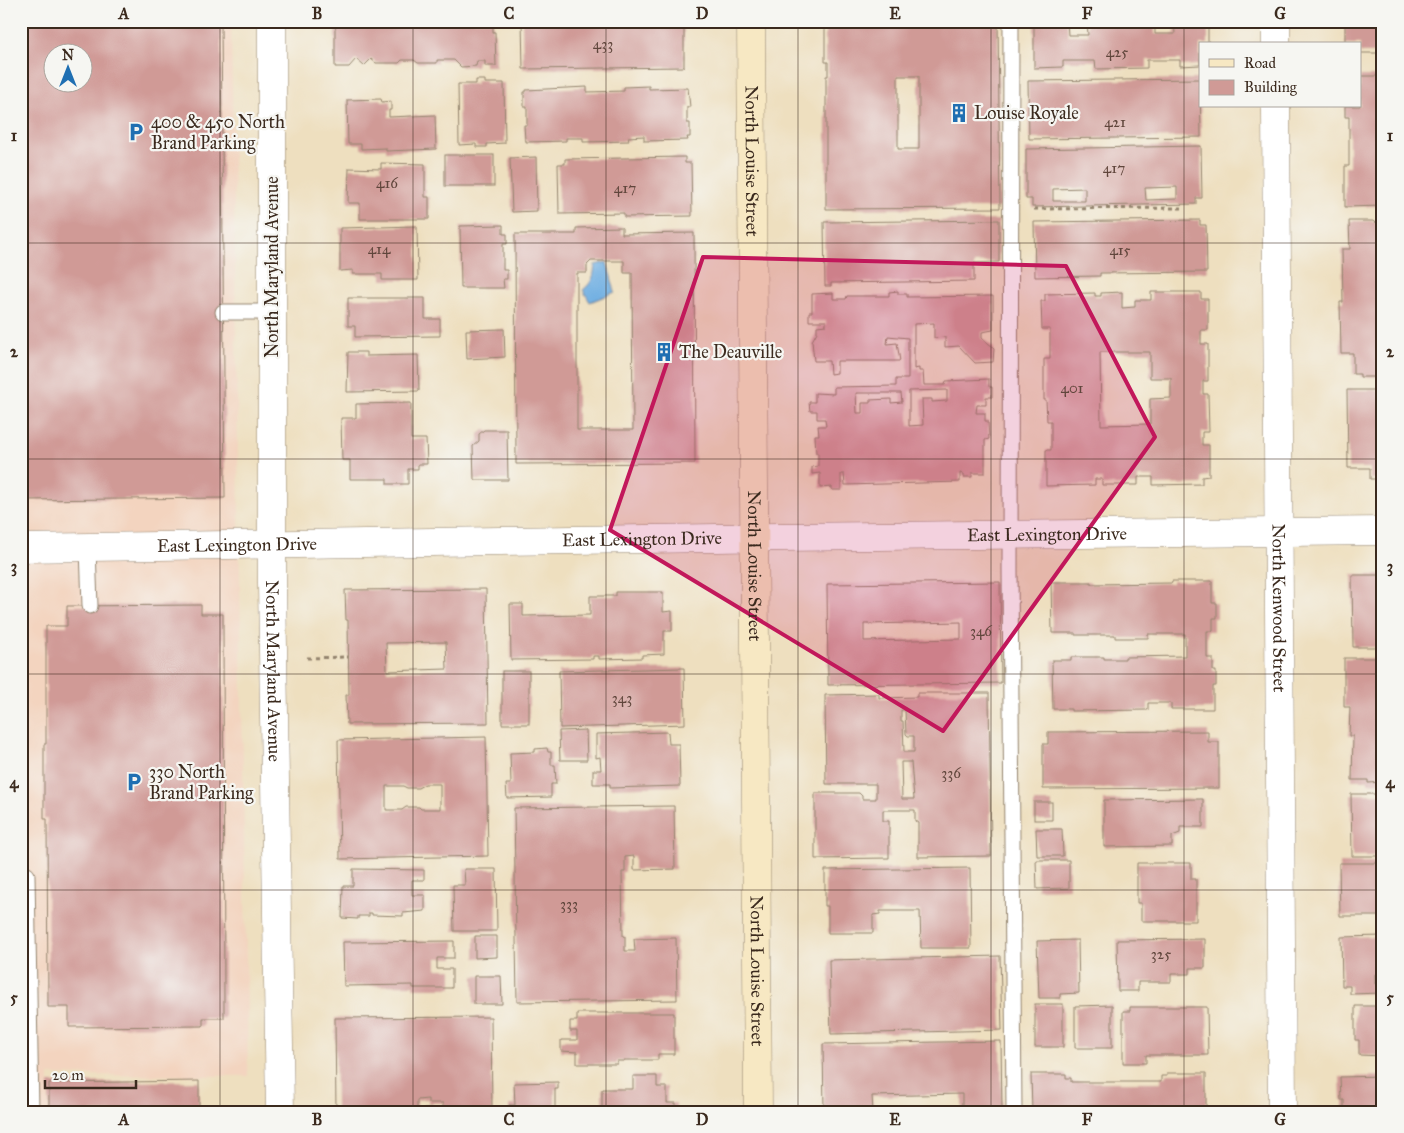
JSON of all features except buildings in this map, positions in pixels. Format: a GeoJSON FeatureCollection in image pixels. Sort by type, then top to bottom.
{"type":"FeatureCollection","features":[{"type":"Feature","properties":{"kind":"street","name":"North Maryland Avenue"},"geometry":{"type":"LineString","coordinates":[[272,21],[272,545],[280,1112]]}},
{"type":"Feature","properties":{"kind":"street","name":"North Louise Street"},"geometry":{"type":"LineString","coordinates":[[751,21],[758,1112]]}},
{"type":"Feature","properties":{"kind":"street"},"geometry":{"type":"LineString","coordinates":[[1276,21],[1276,42]]}},
{"type":"Feature","properties":{"kind":"street","name":"North Kenwood Street"},"geometry":{"type":"LineString","coordinates":[[1276,108],[1282,1112]]}},
{"type":"Feature","properties":{"kind":"street","name":"East Lexington Drive"},"geometry":{"type":"LineString","coordinates":[[21,548],[1383,532]]}},
{"type":"Feature","properties":{"kind":"lane"},"geometry":{"type":"LineString","coordinates":[[1011,21],[1010,536],[1014,1112]]}},
{"type":"Feature","properties":{"kind":"lane"},"geometry":{"type":"LineString","coordinates":[[222,312],[272,312]]}},
{"type":"Feature","properties":{"kind":"lane"},"geometry":{"type":"LineString","coordinates":[[88,548],[90,606]]}},
{"type":"Feature","properties":{"kind":"lane"},"geometry":{"type":"LineString","coordinates":[[27,875],[31,1112]]}},
{"type":"Feature","properties":{"kind":"path"},"geometry":{"type":"LineString","coordinates":[[1010,209],[1183,208]]}},
{"type":"Feature","properties":{"kind":"path"},"geometry":{"type":"LineString","coordinates":[[307,658],[348,657]]}},
{"type":"Feature","properties":{"kind":"highlighted area"},"geometry":{"type":"Polygon","coordinates":[[[703,257],[1066,266],[1155,437],[943,731],[610,530],[703,257]]]}},
{"type":"Feature","properties":{"kind":"shaded area"},"geometry":{"type":"Polygon","coordinates":[[[21,21],[231,21],[248,1076],[49,1075],[48,1112],[21,1112],[21,21]]]}},
{"type":"Feature","properties":{"kind":"water"},"geometry":{"type":"Polygon","coordinates":[[[607,262],[615,292],[590,302],[583,290],[592,279],[595,265],[607,262]]]}},
{"type":"Feature","properties":{"kind":"place","name":"Louise Royale"},"geometry":{"type":"Point","coordinates":[959,113]}},
{"type":"Feature","properties":{"kind":"place","name":"400 & 450 North Brand Parking"},"geometry":{"type":"Point","coordinates":[136,132]}},
{"type":"Feature","properties":{"kind":"place","name":"The Deauville"},"geometry":{"type":"Point","coordinates":[664,352]}},
{"type":"Feature","properties":{"kind":"place","name":"330 North Brand Parking"},"geometry":{"type":"Point","coordinates":[134,782]}}]}
